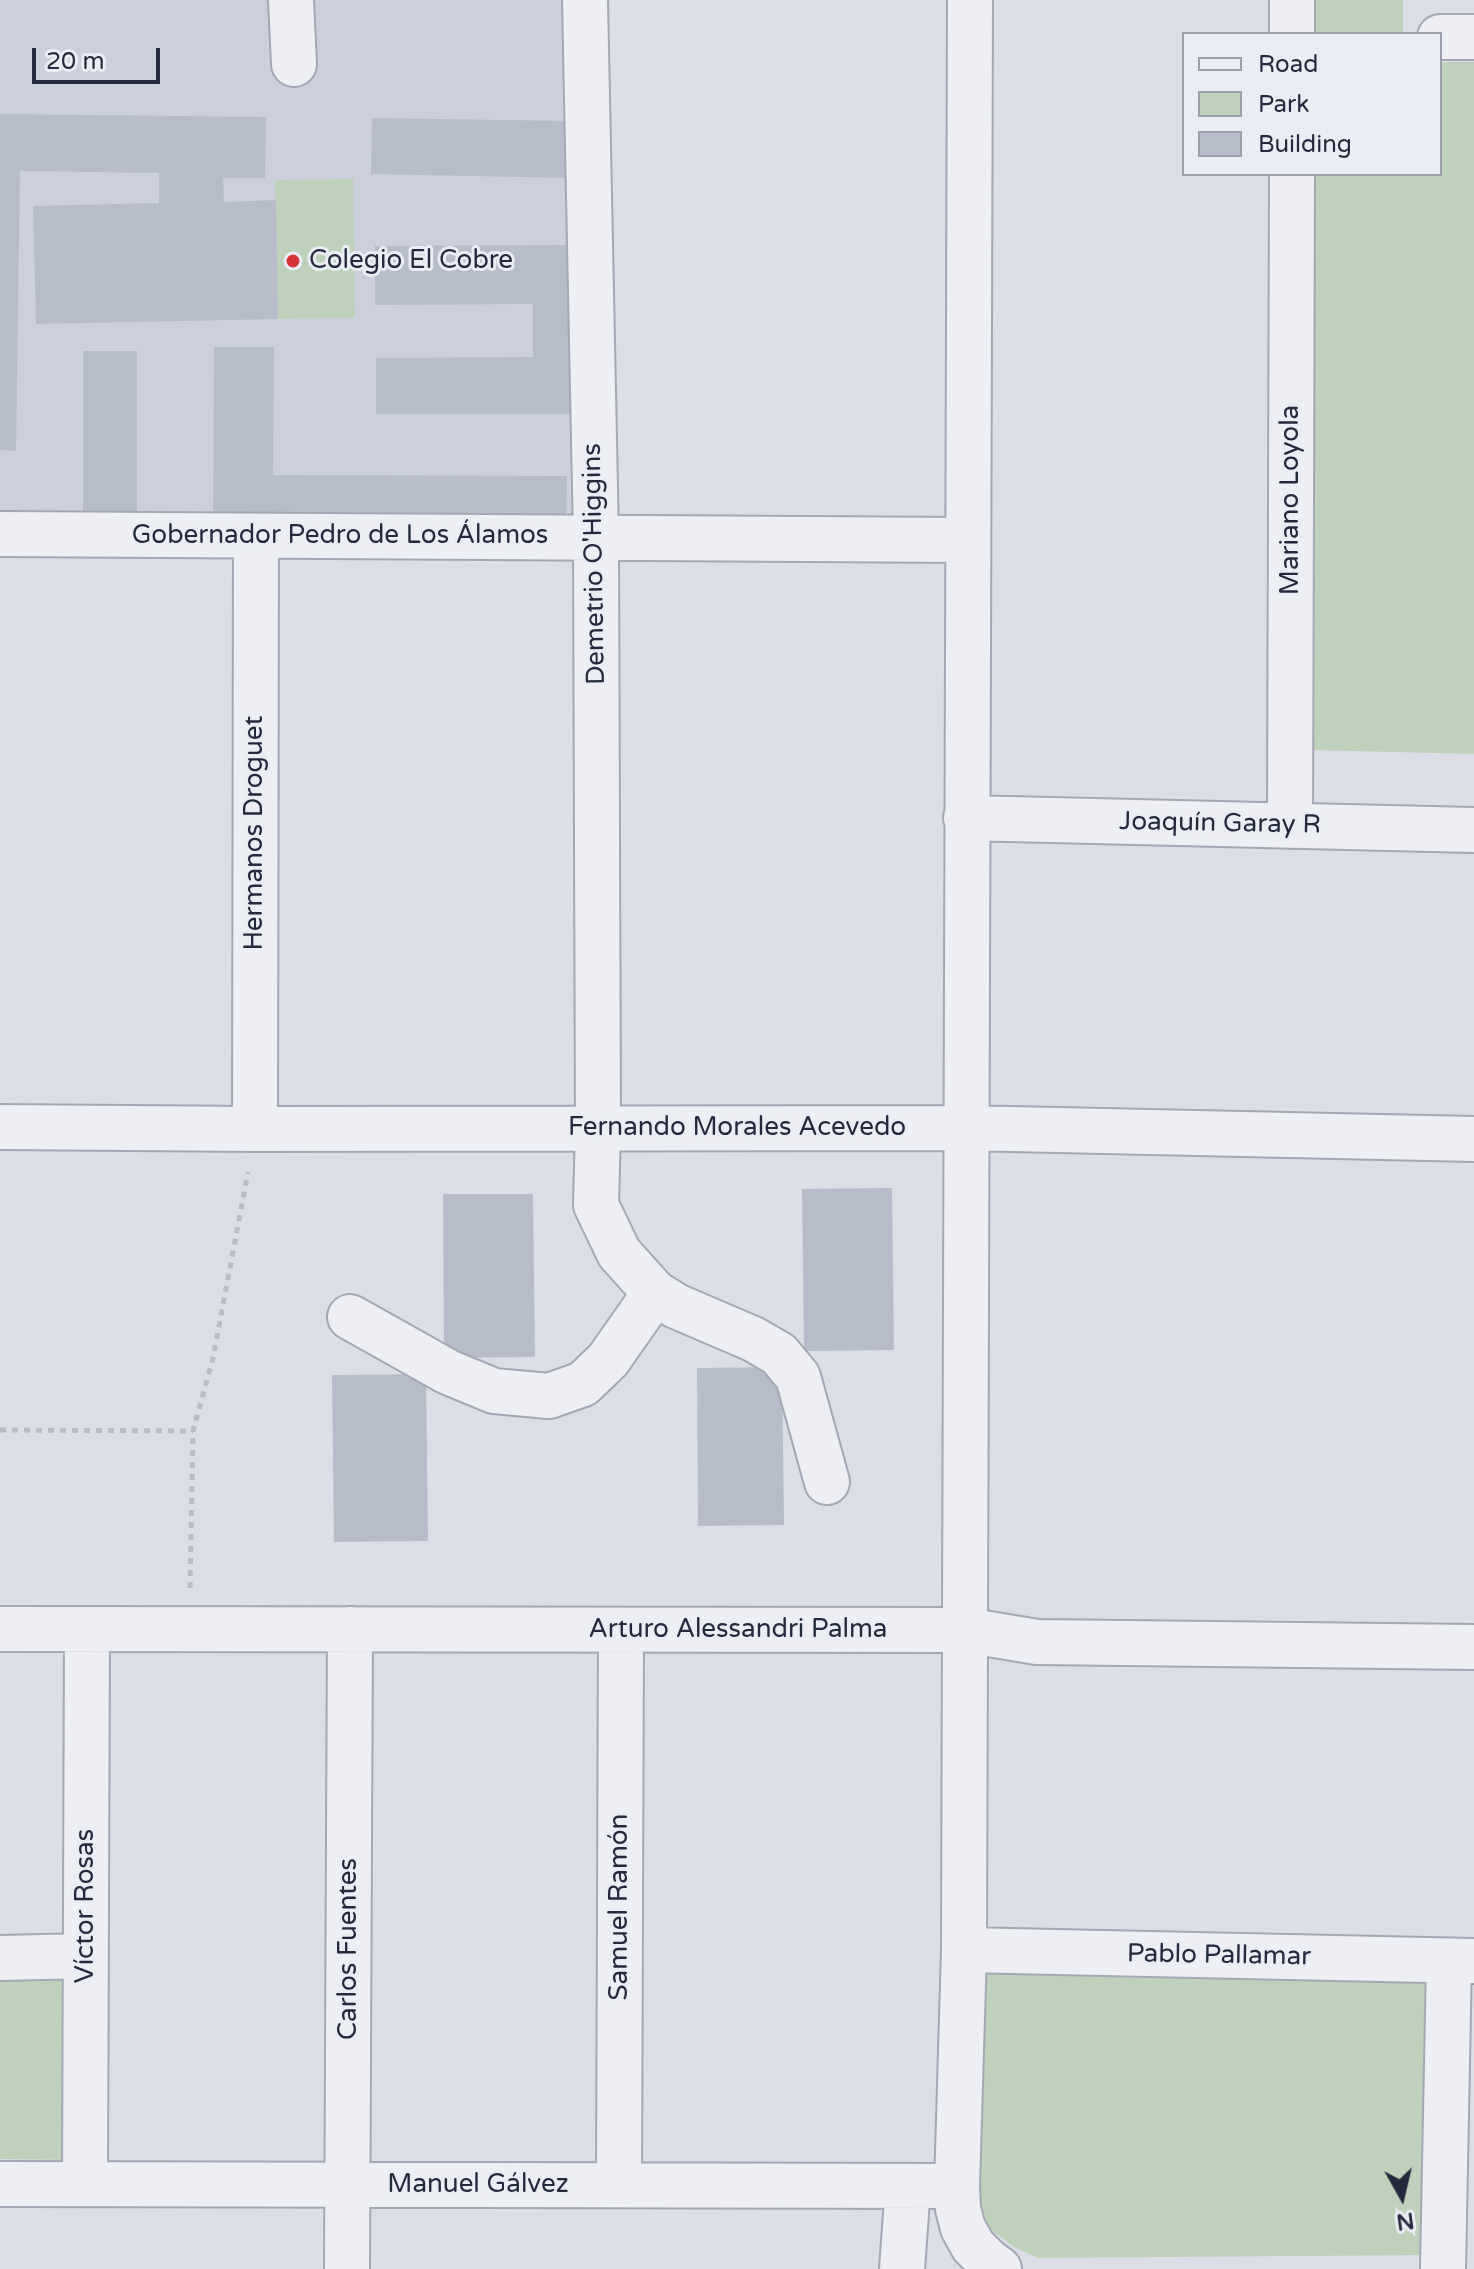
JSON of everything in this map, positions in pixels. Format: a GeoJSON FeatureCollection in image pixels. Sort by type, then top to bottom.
{"type":"FeatureCollection","features":[{"type":"Feature","properties":{"kind":"street"},"geometry":{"type":"LineString","coordinates":[[291,0],[294,64]]}},
{"type":"Feature","properties":{"kind":"street","name":"Demetrio O'Higgins"},"geometry":{"type":"LineString","coordinates":[[585,0],[596,537],[596,1205],[619,1253],[655,1293],[779,1354],[798,1377],[827,1482]]}},
{"type":"Feature","properties":{"kind":"street"},"geometry":{"type":"LineString","coordinates":[[970,0],[964,1950],[957,2186],[963,2228],[973,2246],[999,2269]]}},
{"type":"Feature","properties":{"kind":"street"},"geometry":{"type":"LineString","coordinates":[[1292,0],[1292,32]]}},
{"type":"Feature","properties":{"kind":"street"},"geometry":{"type":"LineString","coordinates":[[1442,37],[1474,37]]}},
{"type":"Feature","properties":{"kind":"street","name":"Mariano Loyola"},"geometry":{"type":"LineString","coordinates":[[1290,826],[1292,176]]}},
{"type":"Feature","properties":{"kind":"street","name":"Gobernador Pedro de Los Álamos"},"geometry":{"type":"LineString","coordinates":[[0,534],[967,540]]}},
{"type":"Feature","properties":{"kind":"street","name":"Hermanos Droguet"},"geometry":{"type":"LineString","coordinates":[[255,1129],[256,536]]}},
{"type":"Feature","properties":{"kind":"street","name":"Joaquín Garay R"},"geometry":{"type":"LineString","coordinates":[[966,818],[1474,830]]}},
{"type":"Feature","properties":{"kind":"street","name":"Fernando Morales Acevedo"},"geometry":{"type":"LineString","coordinates":[[0,1127],[965,1128],[1474,1139]]}},
{"type":"Feature","properties":{"kind":"street"},"geometry":{"type":"LineString","coordinates":[[350,1317],[448,1372],[494,1391],[549,1396],[583,1384],[608,1360],[655,1293]]}},
{"type":"Feature","properties":{"kind":"street","name":"Arturo Alessandri Palma"},"geometry":{"type":"LineString","coordinates":[[0,1629],[965,1630],[1037,1642],[1474,1647]]}},
{"type":"Feature","properties":{"kind":"street","name":"Víctor Rosas"},"geometry":{"type":"LineString","coordinates":[[85,2184],[87,1629]]}},
{"type":"Feature","properties":{"kind":"street","name":"Carlos Fuentes"},"geometry":{"type":"LineString","coordinates":[[347,2269],[350,1629]]}},
{"type":"Feature","properties":{"kind":"street","name":"Samuel Ramón"},"geometry":{"type":"LineString","coordinates":[[619,2185],[621,1630]]}},
{"type":"Feature","properties":{"kind":"street","name":"Pablo Pallamar"},"geometry":{"type":"LineString","coordinates":[[964,1950],[1461,1961]]}},
{"type":"Feature","properties":{"kind":"street"},"geometry":{"type":"LineString","coordinates":[[0,1958],[86,1956]]}},
{"type":"Feature","properties":{"kind":"street"},"geometry":{"type":"LineString","coordinates":[[1443,2269],[1461,1961]]}},
{"type":"Feature","properties":{"kind":"street","name":"Manuel Gálvez"},"geometry":{"type":"LineString","coordinates":[[0,2184],[957,2186]]}},
{"type":"Feature","properties":{"kind":"street"},"geometry":{"type":"LineString","coordinates":[[902,2269],[908,2186]]}},
{"type":"Feature","properties":{"kind":"path"},"geometry":{"type":"LineString","coordinates":[[189,1629],[193,1431],[213,1358],[255,1129]]}},
{"type":"Feature","properties":{"kind":"path"},"geometry":{"type":"LineString","coordinates":[[0,1430],[193,1431]]}},
{"type":"Feature","properties":{"kind":"shaded area","name":"Colegio El Cobre"},"geometry":{"type":"Polygon","coordinates":[[[0,0],[584,0],[587,529],[0,522],[0,0]]]}},
{"type":"Feature","properties":{"kind":"green space"},"geometry":{"type":"Polygon","coordinates":[[[1308,0],[1403,0],[1403,32],[1308,32],[1308,0]]]}},
{"type":"Feature","properties":{"kind":"green space"},"geometry":{"type":"Polygon","coordinates":[[[1442,62],[1474,62],[1474,754],[1313,750],[1309,176],[1442,176],[1442,62]]]}},
{"type":"Feature","properties":{"kind":"green space"},"geometry":{"type":"Polygon","coordinates":[[[353,179],[355,318],[278,319],[275,180],[353,179]]]}},
{"type":"Feature","properties":{"kind":"green space"},"geometry":{"type":"Polygon","coordinates":[[[0,1961],[72,1961],[76,2160],[0,2159],[0,1961]]]}},
{"type":"Feature","properties":{"kind":"green space"},"geometry":{"type":"Polygon","coordinates":[[[981,1965],[1435,1979],[1427,2255],[1038,2258],[1014,2247],[990,2229],[977,2200],[981,1965]]]}},
{"type":"Feature","properties":{"kind":"building"},"geometry":{"type":"Polygon","coordinates":[[[0,114],[266,117],[265,178],[223,178],[224,202],[276,200],[278,319],[36,324],[33,206],[159,203],[159,173],[20,171],[16,451],[0,450],[0,114]]]}},
{"type":"Feature","properties":{"kind":"building"},"geometry":{"type":"Polygon","coordinates":[[[372,118],[571,121],[570,178],[371,174],[372,118]]]}},
{"type":"Feature","properties":{"kind":"building"},"geometry":{"type":"Polygon","coordinates":[[[569,245],[570,414],[376,414],[376,358],[533,357],[533,304],[375,305],[375,246],[569,245]]]}},
{"type":"Feature","properties":{"kind":"building"},"geometry":{"type":"Polygon","coordinates":[[[214,347],[274,347],[273,475],[567,476],[566,531],[213,530],[214,347]]]}},
{"type":"Feature","properties":{"kind":"building"},"geometry":{"type":"Polygon","coordinates":[[[83,351],[137,351],[137,526],[83,526],[83,351]]]}},
{"type":"Feature","properties":{"kind":"building"},"geometry":{"type":"Polygon","coordinates":[[[892,1188],[894,1350],[804,1351],[802,1189],[892,1188]]]}},
{"type":"Feature","properties":{"kind":"building"},"geometry":{"type":"Polygon","coordinates":[[[443,1194],[533,1194],[535,1357],[444,1358],[443,1194]]]}},
{"type":"Feature","properties":{"kind":"building"},"geometry":{"type":"Polygon","coordinates":[[[782,1367],[784,1525],[698,1526],[697,1368],[782,1367]]]}},
{"type":"Feature","properties":{"kind":"building"},"geometry":{"type":"Polygon","coordinates":[[[426,1374],[428,1541],[334,1542],[332,1375],[426,1374]]]}},
{"type":"Feature","properties":{"kind":"place","name":"Colegio El Cobre"},"geometry":{"type":"Point","coordinates":[293,261]}}]}
